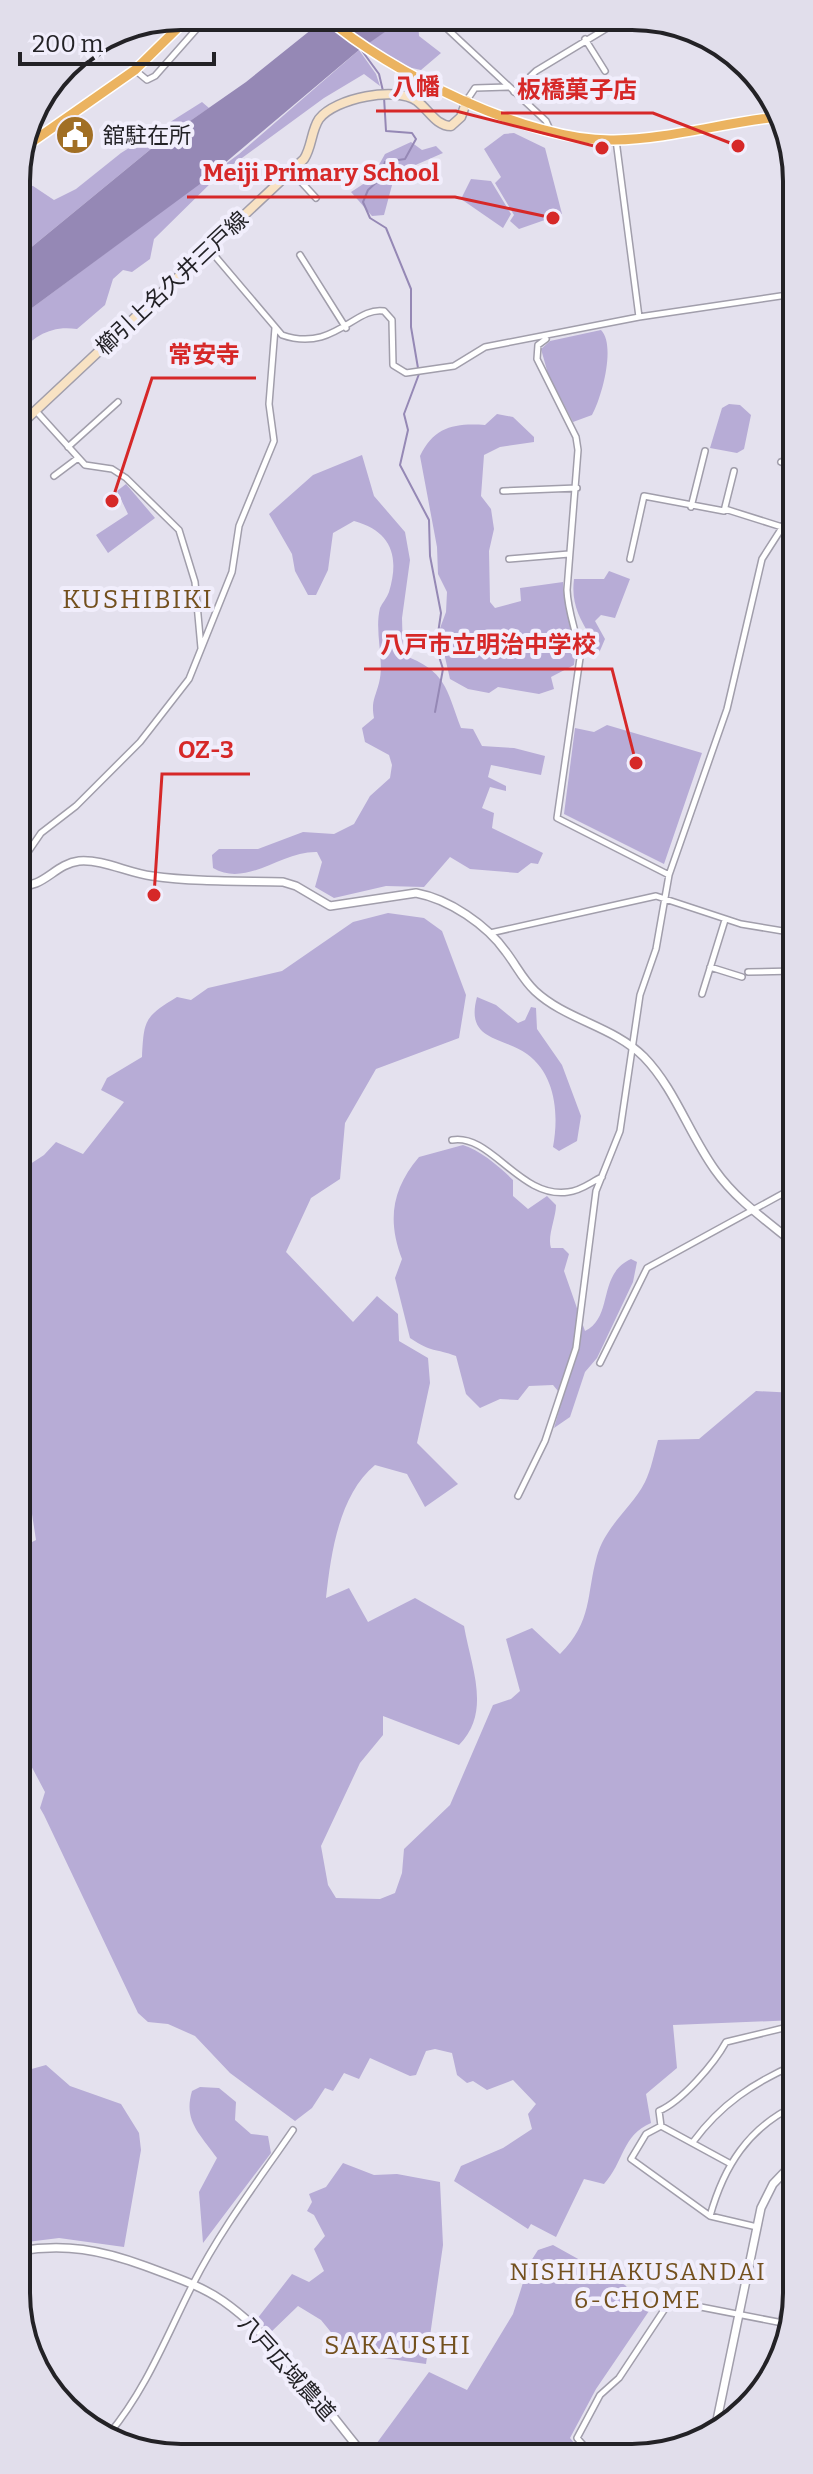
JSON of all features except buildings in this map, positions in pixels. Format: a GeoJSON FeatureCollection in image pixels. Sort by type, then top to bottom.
{"type":"FeatureCollection","features":[{"type":"Feature","properties":{"kind":"highway"},"geometry":{"type":"LineString","coordinates":[[36,139],[135,70],[175,30]]}},
{"type":"Feature","properties":{"kind":"highway"},"geometry":{"type":"LineString","coordinates":[[341,30],[361,47],[397,68],[551,133],[616,140],[769,118]]}},
{"type":"Feature","properties":{"kind":"main road","name":"櫛引上名久井三戸線"},"geometry":{"type":"LineString","coordinates":[[30,416],[291,171],[309,151],[318,120],[341,105],[372,96],[401,94],[413,98],[444,126],[451,126],[461,117],[467,100]]}},
{"type":"Feature","properties":{"kind":"street"},"geometry":{"type":"LineString","coordinates":[[135,70],[147,80],[155,76],[196,30]]}},
{"type":"Feature","properties":{"kind":"street"},"geometry":{"type":"LineString","coordinates":[[448,30],[546,121],[551,133]]}},
{"type":"Feature","properties":{"kind":"street"},"geometry":{"type":"LineString","coordinates":[[467,100],[475,88],[511,89],[602,30]]}},
{"type":"Feature","properties":{"kind":"street"},"geometry":{"type":"LineString","coordinates":[[585,39],[605,71]]}},
{"type":"Feature","properties":{"kind":"street"},"geometry":{"type":"LineString","coordinates":[[616,140],[639,317]]}},
{"type":"Feature","properties":{"kind":"street"},"geometry":{"type":"LineString","coordinates":[[291,171],[316,198]]}},
{"type":"Feature","properties":{"kind":"street"},"geometry":{"type":"LineString","coordinates":[[209,249],[282,335],[293,339],[327,337],[369,312],[377,310],[390,314],[393,365],[406,373],[454,366],[485,347],[551,337],[639,317],[783,296]]}},
{"type":"Feature","properties":{"kind":"street"},"geometry":{"type":"LineString","coordinates":[[300,255],[346,328]]}},
{"type":"Feature","properties":{"kind":"street"},"geometry":{"type":"LineString","coordinates":[[30,849],[41,833],[76,806],[140,742],[189,679],[232,572],[239,526],[274,441],[269,404],[275,327]]}},
{"type":"Feature","properties":{"kind":"street"},"geometry":{"type":"LineString","coordinates":[[551,337],[538,345],[537,359],[576,437],[577,488],[569,554],[567,612],[578,637],[580,658],[557,818],[669,875]]}},
{"type":"Feature","properties":{"kind":"street"},"geometry":{"type":"LineString","coordinates":[[68,447],[118,402]]}},
{"type":"Feature","properties":{"kind":"street"},"geometry":{"type":"LineString","coordinates":[[36,411],[85,465],[112,469],[126,478],[179,530],[195,582],[201,649]]}},
{"type":"Feature","properties":{"kind":"street"},"geometry":{"type":"LineString","coordinates":[[691,507],[705,451]]}},
{"type":"Feature","properties":{"kind":"street"},"geometry":{"type":"LineString","coordinates":[[54,476],[78,458]]}},
{"type":"Feature","properties":{"kind":"street"},"geometry":{"type":"LineString","coordinates":[[630,559],[644,496],[720,512],[725,509],[734,471]]}},
{"type":"Feature","properties":{"kind":"street"},"geometry":{"type":"LineString","coordinates":[[503,491],[577,488]]}},
{"type":"Feature","properties":{"kind":"street"},"geometry":{"type":"LineString","coordinates":[[518,1496],[545,1441],[576,1348],[596,1191],[620,1131],[630,1045],[640,995],[656,949],[669,875],[727,709],[762,559],[782,527],[725,509]]}},
{"type":"Feature","properties":{"kind":"street"},"geometry":{"type":"LineString","coordinates":[[509,559],[569,554]]}},
{"type":"Feature","properties":{"kind":"street"},"geometry":{"type":"LineString","coordinates":[[30,886],[40,883],[64,864],[80,861],[150,876],[283,882],[330,906],[416,893],[440,901],[490,933],[524,979],[543,997],[630,1045],[663,1082],[716,1172],[783,1234]]}},
{"type":"Feature","properties":{"kind":"street"},"geometry":{"type":"LineString","coordinates":[[490,933],[665,896],[725,920],[783,931]]}},
{"type":"Feature","properties":{"kind":"street"},"geometry":{"type":"LineString","coordinates":[[702,994],[725,920]]}},
{"type":"Feature","properties":{"kind":"street"},"geometry":{"type":"LineString","coordinates":[[710,967],[745,975],[783,972]]}},
{"type":"Feature","properties":{"kind":"street"},"geometry":{"type":"LineString","coordinates":[[452,1140],[462,1139],[479,1146],[521,1179],[554,1193],[576,1191],[603,1177]]}},
{"type":"Feature","properties":{"kind":"street"},"geometry":{"type":"LineString","coordinates":[[600,1363],[641,1274],[783,1193]]}},
{"type":"Feature","properties":{"kind":"street"},"geometry":{"type":"LineString","coordinates":[[661,2126],[659,2111],[679,2098],[716,2061],[726,2042],[783,2028]]}},
{"type":"Feature","properties":{"kind":"street"},"geometry":{"type":"LineString","coordinates":[[693,2142],[729,2101],[749,2086],[783,2070]]}},
{"type":"Feature","properties":{"kind":"street"},"geometry":{"type":"LineString","coordinates":[[710,2216],[729,2163],[756,2130],[783,2113]]}},
{"type":"Feature","properties":{"kind":"street"},"geometry":{"type":"LineString","coordinates":[[661,2126],[729,2163]]}},
{"type":"Feature","properties":{"kind":"street"},"geometry":{"type":"LineString","coordinates":[[661,2126],[646,2134],[631,2161],[710,2216],[757,2227]]}},
{"type":"Feature","properties":{"kind":"street"},"geometry":{"type":"LineString","coordinates":[[114,2428],[150,2377],[193,2284],[228,2222],[293,2130]]}},
{"type":"Feature","properties":{"kind":"street"},"geometry":{"type":"LineString","coordinates":[[718,2417],[757,2227],[773,2184],[783,2174]]}},
{"type":"Feature","properties":{"kind":"street","name":"八戸広域農道"},"geometry":{"type":"LineString","coordinates":[[30,2249],[53,2245],[97,2250],[193,2284],[222,2300],[257,2330],[355,2444]]}},
{"type":"Feature","properties":{"kind":"street"},"geometry":{"type":"LineString","coordinates":[[582,2444],[577,2438],[600,2395],[619,2378],[670,2301],[780,2323]]}},
{"type":"Feature","properties":{"kind":"shaded area"},"geometry":{"type":"Polygon","coordinates":[[[311,30],[388,30],[359,50],[200,184],[30,309],[30,248],[157,144],[246,82],[311,30]]]}},
{"type":"Feature","properties":{"kind":"shaded area"},"geometry":{"type":"Polygon","coordinates":[[[387,30],[419,30],[419,36],[441,53],[421,70],[376,60],[365,45],[387,30]]]}},
{"type":"Feature","properties":{"kind":"shaded area"},"geometry":{"type":"Polygon","coordinates":[[[359,50],[376,74],[380,86],[364,74],[324,98],[220,174],[154,239],[150,259],[132,272],[123,270],[113,279],[105,305],[77,329],[51,330],[30,342],[30,309],[239,154],[359,50]]]}},
{"type":"Feature","properties":{"kind":"shaded area"},"geometry":{"type":"Polygon","coordinates":[[[202,102],[209,108],[157,144],[30,248],[30,186],[54,200],[76,189],[121,153],[202,102]]]}},
{"type":"Feature","properties":{"kind":"shaded area"},"geometry":{"type":"Polygon","coordinates":[[[514,133],[545,148],[562,214],[519,229],[510,221],[514,215],[495,183],[501,177],[484,149],[504,134],[514,133]]]}},
{"type":"Feature","properties":{"kind":"shaded area"},"geometry":{"type":"Polygon","coordinates":[[[411,142],[422,150],[436,146],[443,153],[395,174],[384,215],[372,216],[351,192],[371,179],[385,154],[411,142]]]}},
{"type":"Feature","properties":{"kind":"shaded area"},"geometry":{"type":"Polygon","coordinates":[[[471,179],[491,181],[511,214],[503,228],[461,199],[471,179]]]}},
{"type":"Feature","properties":{"kind":"shaded area"},"geometry":{"type":"Polygon","coordinates":[[[601,330],[605,337],[607,359],[600,396],[592,415],[573,422],[548,374],[541,349],[550,341],[601,330]]]}},
{"type":"Feature","properties":{"kind":"shaded area"},"geometry":{"type":"Polygon","coordinates":[[[729,404],[740,405],[751,415],[744,449],[737,453],[710,448],[722,408],[729,404]]]}},
{"type":"Feature","properties":{"kind":"shaded area"},"geometry":{"type":"Polygon","coordinates":[[[497,414],[513,417],[534,437],[534,442],[500,447],[484,455],[481,496],[491,509],[494,529],[489,551],[490,602],[495,608],[521,601],[520,588],[563,582],[574,645],[574,665],[551,677],[554,689],[539,694],[498,687],[489,693],[468,689],[450,679],[439,631],[446,612],[447,592],[438,574],[437,547],[420,456],[432,439],[446,429],[485,425],[497,414]]]}},
{"type":"Feature","properties":{"kind":"shaded area"},"geometry":{"type":"Polygon","coordinates":[[[362,455],[374,496],[405,532],[410,560],[402,618],[403,655],[436,675],[447,692],[461,728],[473,729],[482,746],[514,748],[545,756],[541,775],[491,765],[488,777],[506,786],[506,791],[490,787],[482,808],[494,813],[492,828],[543,853],[538,864],[531,863],[518,873],[470,869],[450,857],[424,887],[386,886],[334,898],[315,887],[322,862],[317,852],[304,853],[239,874],[213,868],[212,855],[219,849],[258,849],[303,832],[334,834],[354,824],[370,796],[390,778],[392,765],[389,755],[365,742],[362,728],[374,718],[373,704],[381,674],[378,617],[392,579],[393,556],[390,547],[377,531],[354,521],[333,533],[328,570],[316,595],[308,595],[295,571],[292,554],[269,514],[313,475],[362,455]]]}},
{"type":"Feature","properties":{"kind":"shaded area"},"geometry":{"type":"Polygon","coordinates":[[[126,484],[155,518],[108,553],[96,535],[128,514],[117,491],[126,484]]]}},
{"type":"Feature","properties":{"kind":"shaded area"},"geometry":{"type":"Polygon","coordinates":[[[609,571],[630,579],[615,618],[601,615],[595,621],[605,639],[599,653],[587,648],[590,636],[577,609],[574,579],[604,579],[609,571]]]}},
{"type":"Feature","properties":{"kind":"shaded area"},"geometry":{"type":"Polygon","coordinates":[[[607,725],[702,753],[664,864],[564,814],[575,728],[594,732],[607,725]]]}},
{"type":"Feature","properties":{"kind":"shaded area"},"geometry":{"type":"Polygon","coordinates":[[[388,913],[424,918],[442,931],[466,995],[459,1038],[376,1069],[345,1123],[340,1179],[311,1198],[286,1252],[353,1322],[377,1296],[398,1314],[399,1341],[428,1358],[430,1383],[417,1443],[458,1484],[425,1507],[407,1474],[375,1465],[363,1477],[345,1508],[334,1544],[326,1598],[349,1588],[368,1622],[415,1598],[464,1626],[477,1704],[469,1732],[459,1745],[383,1716],[383,1735],[360,1763],[321,1846],[328,1885],[336,1898],[380,1899],[395,1893],[402,1873],[404,1849],[450,1805],[493,1705],[511,1699],[520,1691],[506,1639],[532,1628],[560,1654],[571,1642],[587,1607],[601,1545],[645,1482],[658,1440],[699,1439],[756,1391],[783,1392],[783,2021],[673,2025],[677,2068],[646,2094],[651,2123],[634,2134],[604,2184],[584,2179],[556,2237],[531,2224],[528,2229],[454,2181],[461,2166],[503,2148],[532,2129],[528,2114],[536,2104],[513,2080],[487,2090],[473,2081],[467,2083],[457,2075],[452,2053],[435,2049],[426,2051],[416,2075],[410,2076],[370,2058],[359,2079],[344,2073],[333,2091],[325,2088],[312,2108],[295,2121],[230,2073],[195,2036],[168,2024],[148,2022],[138,2013],[40,1808],[45,1792],[30,1764],[30,1543],[36,1540],[30,1512],[30,1164],[56,1142],[83,1154],[124,1102],[101,1090],[107,1078],[142,1057],[145,1027],[152,1015],[166,1004],[177,997],[191,1000],[208,988],[282,971],[353,922],[388,913]]]}},
{"type":"Feature","properties":{"kind":"shaded area"},"geometry":{"type":"Polygon","coordinates":[[[477,997],[496,1005],[518,1023],[525,1020],[531,1007],[536,1008],[537,1029],[562,1065],[581,1116],[577,1141],[559,1151],[553,1147],[556,1122],[550,1084],[537,1063],[527,1054],[481,1030],[476,1022],[477,997]]]}},
{"type":"Feature","properties":{"kind":"shaded area"},"geometry":{"type":"Polygon","coordinates":[[[463,1145],[483,1155],[513,1180],[513,1196],[528,1209],[547,1196],[556,1205],[551,1248],[563,1248],[569,1254],[564,1271],[585,1331],[600,1316],[609,1285],[620,1266],[631,1259],[637,1262],[633,1282],[597,1358],[585,1372],[570,1417],[554,1428],[563,1397],[553,1385],[529,1386],[518,1400],[500,1399],[480,1408],[466,1394],[456,1356],[410,1338],[395,1278],[402,1259],[394,1218],[398,1193],[419,1157],[463,1145]]]}},
{"type":"Feature","properties":{"kind":"shaded area"},"geometry":{"type":"Polygon","coordinates":[[[46,2065],[70,2086],[121,2104],[139,2133],[141,2150],[124,2247],[59,2238],[30,2242],[30,2069],[46,2065]]]}},
{"type":"Feature","properties":{"kind":"shaded area"},"geometry":{"type":"Polygon","coordinates":[[[200,2087],[219,2088],[236,2102],[235,2120],[251,2134],[268,2136],[271,2153],[203,2243],[199,2192],[217,2158],[191,2119],[192,2091],[200,2087]]]}},
{"type":"Feature","properties":{"kind":"shaded area"},"geometry":{"type":"Polygon","coordinates":[[[343,2163],[374,2175],[397,2174],[440,2182],[443,2245],[426,2364],[348,2353],[321,2320],[298,2306],[270,2333],[257,2319],[292,2274],[309,2282],[324,2271],[314,2249],[325,2236],[314,2215],[307,2211],[312,2202],[309,2194],[326,2187],[343,2163]]]}},
{"type":"Feature","properties":{"kind":"shaded area"},"geometry":{"type":"Polygon","coordinates":[[[553,2245],[625,2285],[649,2311],[596,2389],[570,2438],[575,2444],[376,2444],[429,2372],[467,2390],[513,2314],[529,2264],[538,2250],[553,2245]]]}},
{"type":"Feature","properties":{"kind":"waterway"},"geometry":{"type":"LineString","coordinates":[[360,48],[379,74],[383,91]]}},
{"type":"Feature","properties":{"kind":"waterway"},"geometry":{"type":"LineString","coordinates":[[384,97],[386,131],[412,133],[416,139],[405,159],[385,162],[379,180],[368,190],[363,202],[370,218],[386,228],[411,289],[411,327],[419,374],[404,414],[408,430],[400,465],[429,520],[430,556],[441,613],[436,647],[443,669],[435,712]]}},
{"type":"Feature","properties":{"kind":"place","name":"舘駐在所"},"geometry":{"type":"Point","coordinates":[75,135]}},
{"type":"Feature","properties":{"kind":"place","name":"板橋菓子店"},"geometry":{"type":"Point","coordinates":[738,146]}},
{"type":"Feature","properties":{"kind":"place","name":"八幡"},"geometry":{"type":"Point","coordinates":[602,148]}},
{"type":"Feature","properties":{"kind":"place","name":"Meiji Primary School"},"geometry":{"type":"Point","coordinates":[553,218]}},
{"type":"Feature","properties":{"kind":"place","name":"常安寺"},"geometry":{"type":"Point","coordinates":[112,501]}},
{"type":"Feature","properties":{"kind":"place","name":"八戸市立明治中学校"},"geometry":{"type":"Point","coordinates":[636,763]}},
{"type":"Feature","properties":{"kind":"place","name":"OZ-3"},"geometry":{"type":"Point","coordinates":[154,895]}},
{"type":"Feature","properties":{"kind":"district","name":"KUSHIBIKI"},"geometry":{"type":"Point","coordinates":[138,599]}},
{"type":"Feature","properties":{"kind":"district","name":"NISHIHAKUSANDAI 6-CHOME"},"geometry":{"type":"Point","coordinates":[638,2286]}},
{"type":"Feature","properties":{"kind":"district","name":"SAKAUSHI"},"geometry":{"type":"Point","coordinates":[398,2345]}}]}
